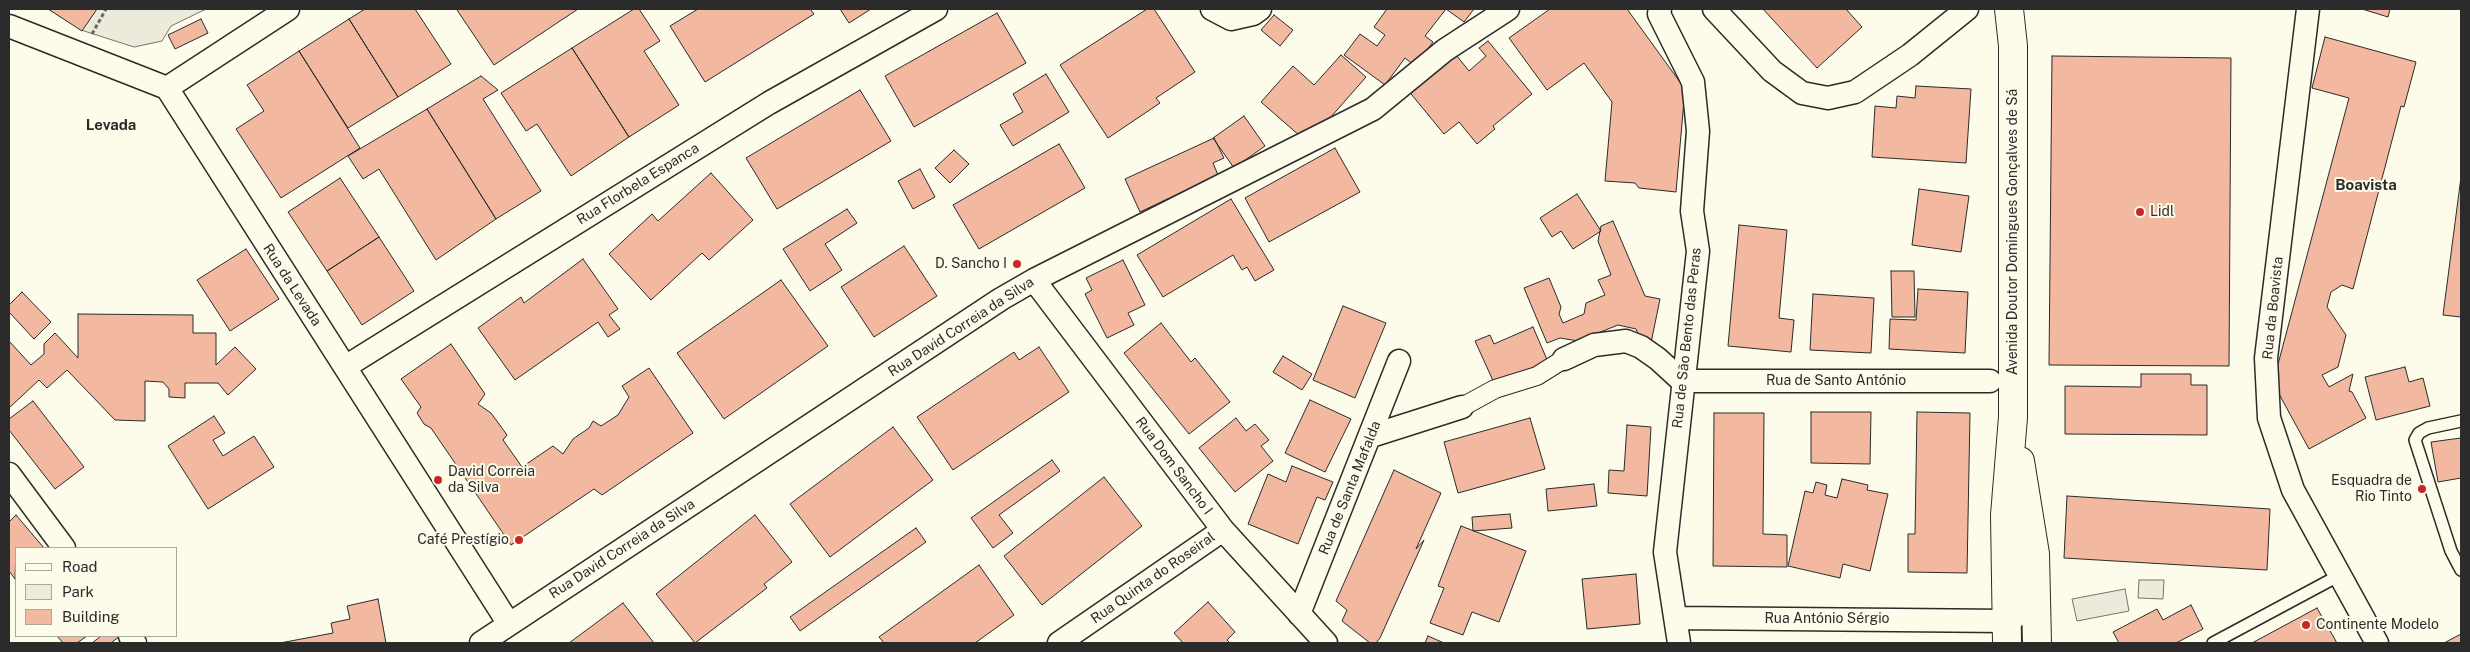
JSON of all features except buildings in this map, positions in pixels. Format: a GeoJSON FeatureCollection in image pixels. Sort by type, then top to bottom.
{"type":"FeatureCollection","features":[{"type":"Feature","properties":{"kind":"main road","name":"Avenida Doutor Domingues Gonçalves de Sá"},"geometry":{"type":"LineString","coordinates":[[2009,9],[2013,46],[2014,417],[2005,515],[2010,629]]}},
{"type":"Feature","properties":{"kind":"main road","name":"Avenida Doutor Domingues Gonçalves de Sá"},"geometry":{"type":"LineString","coordinates":[[2013,46],[2025,9]]}},
{"type":"Feature","properties":{"kind":"main road","name":"Avenida Doutor Domingues Gonçalves de Sá"},"geometry":{"type":"LineString","coordinates":[[2014,417],[2035,554],[2037,643]]}},
{"type":"Feature","properties":{"kind":"street"},"geometry":{"type":"LineString","coordinates":[[9,26],[167,88],[288,9]]}},
{"type":"Feature","properties":{"kind":"street","name":"Rua Florbela Espanca"},"geometry":{"type":"LineString","coordinates":[[345,368],[769,103],[936,9]]}},
{"type":"Feature","properties":{"kind":"street"},"geometry":{"type":"LineString","coordinates":[[1212,9],[1231,19],[1253,14],[1260,9]]}},
{"type":"Feature","properties":{"kind":"street","name":"Rua David Correia da Silva"},"geometry":{"type":"LineString","coordinates":[[481,643],[1001,299],[1034,280],[1373,109],[1445,50],[1508,9]]}},
{"type":"Feature","properties":{"kind":"street","name":"Rua de São Bento das Peras"},"geometry":{"type":"LineString","coordinates":[[1660,9],[1659,14],[1692,82],[1697,106],[1698,131],[1692,211],[1698,251],[1664,552],[1680,643]]}},
{"type":"Feature","properties":{"kind":"street"},"geometry":{"type":"LineString","coordinates":[[1714,9],[1772,71],[1802,93],[1828,98],[1855,92],[1910,55],[1967,9]]}},
{"type":"Feature","properties":{"kind":"street","name":"Rua da Boavista"},"geometry":{"type":"LineString","coordinates":[[2308,9],[2266,358],[2269,418],[2294,490],[2376,643]]}},
{"type":"Feature","properties":{"kind":"street","name":"Rua da Levada"},"geometry":{"type":"LineString","coordinates":[[167,88],[509,624]]}},
{"type":"Feature","properties":{"kind":"street","name":"Rua Dom Sancho I"},"geometry":{"type":"LineString","coordinates":[[1034,280],[1222,530],[1326,643]]}},
{"type":"Feature","properties":{"kind":"street"},"geometry":{"type":"LineString","coordinates":[[1371,436],[1462,408],[1495,389],[1537,376],[1564,359],[1594,345],[1626,341],[1647,351],[1682,381]]}},
{"type":"Feature","properties":{"kind":"street","name":"Rua de Santa Mafalda"},"geometry":{"type":"LineString","coordinates":[[1300,614],[1399,361]]}},
{"type":"Feature","properties":{"kind":"street","name":"Rua de Santo António"},"geometry":{"type":"LineString","coordinates":[[1682,381],[1990,381]]}},
{"type":"Feature","properties":{"kind":"street"},"geometry":{"type":"LineString","coordinates":[[2010,629],[2020,608],[2020,458]]}},
{"type":"Feature","properties":{"kind":"street"},"geometry":{"type":"LineString","coordinates":[[9,474],[63,547]]}},
{"type":"Feature","properties":{"kind":"street","name":"Rua Quinta do Roseiral"},"geometry":{"type":"LineString","coordinates":[[1059,643],[1222,530]]}},
{"type":"Feature","properties":{"kind":"street","name":"Rua António Sérgio"},"geometry":{"type":"LineString","coordinates":[[1676,618],[1978,620],[2010,629]]}},
{"type":"Feature","properties":{"kind":"lane"},"geometry":{"type":"LineString","coordinates":[[2461,422],[2428,428],[2419,433],[2415,440],[2451,551],[2461,570]]}},
{"type":"Feature","properties":{"kind":"lane"},"geometry":{"type":"LineString","coordinates":[[2213,643],[2340,575]]}},
{"type":"Feature","properties":{"kind":"green space"},"geometry":{"type":"Polygon","coordinates":[[[95,9],[206,9],[171,26],[162,41],[134,47],[81,30],[95,9]]]}},
{"type":"Feature","properties":{"kind":"green space"},"geometry":{"type":"Polygon","coordinates":[[[2139,580],[2164,580],[2163,599],[2138,598],[2139,580]]]}},
{"type":"Feature","properties":{"kind":"green space"},"geometry":{"type":"Polygon","coordinates":[[[2125,589],[2129,611],[2077,621],[2072,599],[2125,589]]]}},
{"type":"Feature","properties":{"kind":"place","name":"Lidl"},"geometry":{"type":"Point","coordinates":[2140,212]}},
{"type":"Feature","properties":{"kind":"place","name":"D. Sancho I"},"geometry":{"type":"Point","coordinates":[1017,264]}},
{"type":"Feature","properties":{"kind":"place","name":"David Correia da Silva"},"geometry":{"type":"Point","coordinates":[438,480]}},
{"type":"Feature","properties":{"kind":"place","name":"Esquadra de Rio Tinto"},"geometry":{"type":"Point","coordinates":[2422,489]}},
{"type":"Feature","properties":{"kind":"place","name":"Café Prestígio"},"geometry":{"type":"Point","coordinates":[519,540]}},
{"type":"Feature","properties":{"kind":"place","name":"Continente Modelo"},"geometry":{"type":"Point","coordinates":[2306,625]}},
{"type":"Feature","properties":{"kind":"district","name":"Levada"},"geometry":{"type":"Point","coordinates":[111,125]}},
{"type":"Feature","properties":{"kind":"district","name":"Boavista"},"geometry":{"type":"Point","coordinates":[2366,185]}}]}
